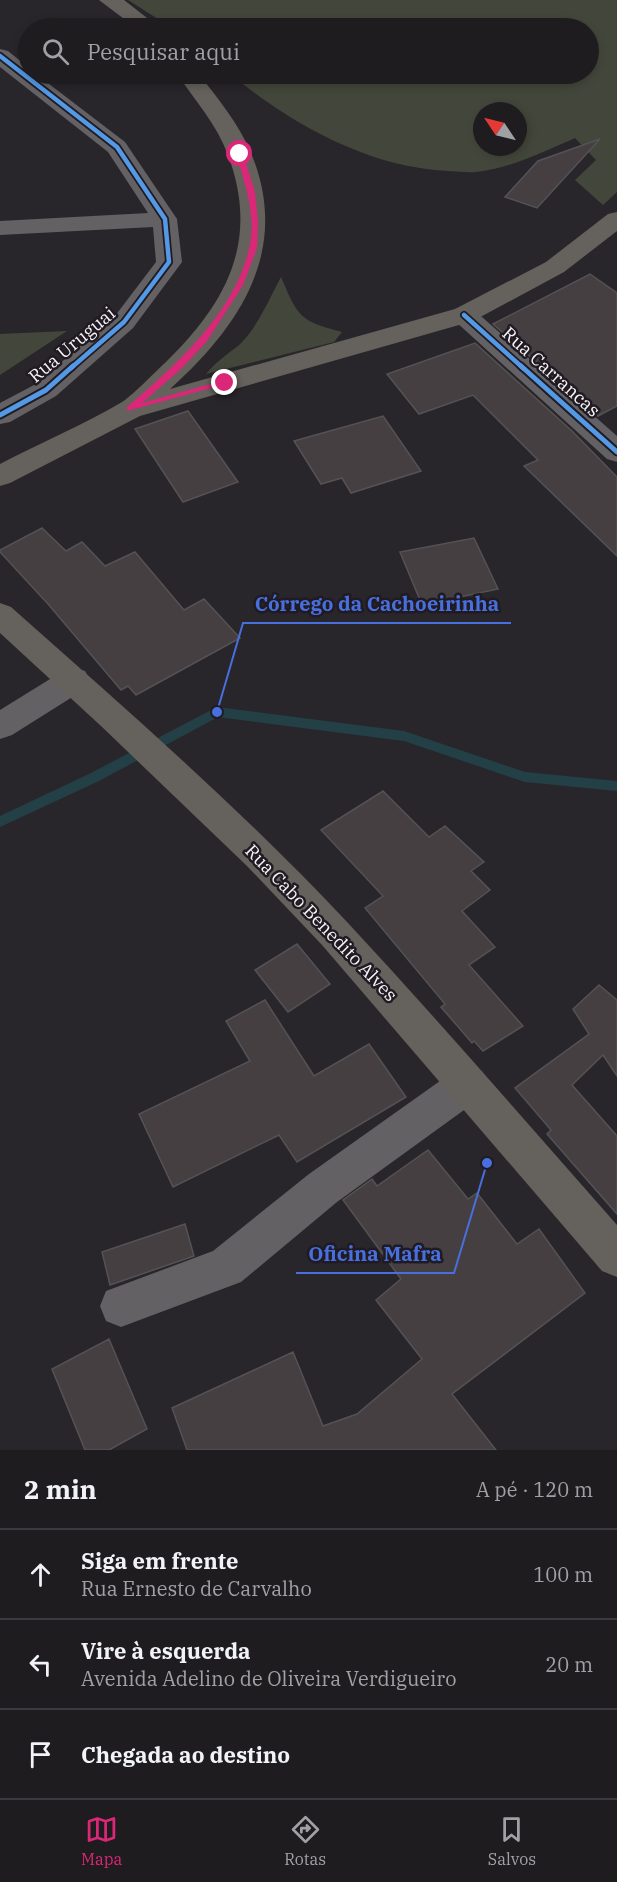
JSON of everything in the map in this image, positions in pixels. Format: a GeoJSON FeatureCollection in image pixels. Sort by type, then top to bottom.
{"type":"FeatureCollection","features":[{"type":"Feature","properties":{"kind":"main road"},"geometry":{"type":"LineString","coordinates":[[110,0],[135,18]]}},
{"type":"Feature","properties":{"kind":"main road"},"geometry":{"type":"LineString","coordinates":[[130,409],[179,366],[204,340],[239,285],[253,248],[251,192],[240,154],[194,84]]}},
{"type":"Feature","properties":{"kind":"main road"},"geometry":{"type":"LineString","coordinates":[[0,476],[130,409],[464,315],[555,267],[617,219]]}},
{"type":"Feature","properties":{"kind":"main road","name":"Rua Cabo Benedito Alves"},"geometry":{"type":"LineString","coordinates":[[0,615],[113,717],[335,934],[617,1256]]}},
{"type":"Feature","properties":{"kind":"street"},"geometry":{"type":"LineString","coordinates":[[0,56],[18,70]]}},
{"type":"Feature","properties":{"kind":"street"},"geometry":{"type":"LineString","coordinates":[[36,84],[117,147],[165,219]]}},
{"type":"Feature","properties":{"kind":"street"},"geometry":{"type":"LineString","coordinates":[[0,228],[165,219]]}},
{"type":"Feature","properties":{"kind":"street","name":"Rua Uruguai"},"geometry":{"type":"LineString","coordinates":[[0,415],[46,390],[124,322],[170,262],[165,219]]}},
{"type":"Feature","properties":{"kind":"street","name":"Rua Carrancas"},"geometry":{"type":"LineString","coordinates":[[464,315],[617,452]]}},
{"type":"Feature","properties":{"kind":"street"},"geometry":{"type":"LineString","coordinates":[[0,726],[74,680]]}},
{"type":"Feature","properties":{"kind":"street"},"geometry":{"type":"LineString","coordinates":[[121,1306],[226,1267],[323,1188],[468,1084]]}},
{"type":"Feature","properties":{"kind":"shaded area"},"geometry":{"type":"Polygon","coordinates":[[[128,0],[617,0],[617,192],[603,205],[575,180],[596,160],[575,138],[502,167],[476,172],[448,171],[418,168],[360,152],[305,126],[243,84],[599,84],[599,18],[156,18],[128,0]]]}},
{"type":"Feature","properties":{"kind":"shaded area"},"geometry":{"type":"Polygon","coordinates":[[[281,277],[292,301],[302,315],[317,324],[342,332],[334,342],[206,374],[245,339],[281,277]]]}},
{"type":"Feature","properties":{"kind":"shaded area"},"geometry":{"type":"Polygon","coordinates":[[[67,331],[0,375],[0,334],[67,331]]]}},
{"type":"Feature","properties":{"kind":"building"},"geometry":{"type":"Polygon","coordinates":[[[600,139],[537,208],[505,197],[538,161],[600,139]]]}},
{"type":"Feature","properties":{"kind":"building"},"geometry":{"type":"Polygon","coordinates":[[[590,274],[617,293],[617,406],[598,416],[493,324],[590,274]]]}},
{"type":"Feature","properties":{"kind":"building"},"geometry":{"type":"Polygon","coordinates":[[[475,343],[572,431],[617,477],[617,556],[524,466],[538,460],[473,395],[419,414],[387,374],[475,343]]]}},
{"type":"Feature","properties":{"kind":"building"},"geometry":{"type":"Polygon","coordinates":[[[188,411],[238,482],[183,502],[135,429],[188,411]]]}},
{"type":"Feature","properties":{"kind":"building"},"geometry":{"type":"Polygon","coordinates":[[[383,416],[421,471],[351,493],[342,478],[321,484],[294,441],[383,416]]]}},
{"type":"Feature","properties":{"kind":"building"},"geometry":{"type":"Polygon","coordinates":[[[42,528],[66,551],[82,542],[105,566],[135,552],[184,610],[204,599],[240,638],[136,695],[128,686],[121,690],[48,604],[0,552],[42,528]]]}},
{"type":"Feature","properties":{"kind":"building"},"geometry":{"type":"Polygon","coordinates":[[[474,538],[498,589],[422,605],[400,552],[474,538]]]}},
{"type":"Feature","properties":{"kind":"building"},"geometry":{"type":"Polygon","coordinates":[[[383,791],[429,837],[445,826],[484,862],[471,871],[490,890],[462,911],[495,947],[469,965],[523,1026],[483,1051],[474,1041],[472,1043],[441,1007],[445,1004],[365,908],[383,896],[321,830],[383,791]]]}},
{"type":"Feature","properties":{"kind":"building"},"geometry":{"type":"Polygon","coordinates":[[[297,944],[330,984],[288,1012],[255,970],[297,944]]]}},
{"type":"Feature","properties":{"kind":"building"},"geometry":{"type":"Polygon","coordinates":[[[599,985],[617,1000],[617,1076],[603,1055],[572,1085],[617,1136],[617,1214],[547,1134],[551,1130],[515,1088],[589,1034],[573,1009],[599,985]]]}},
{"type":"Feature","properties":{"kind":"building"},"geometry":{"type":"Polygon","coordinates":[[[265,1000],[314,1076],[369,1044],[406,1097],[297,1162],[279,1135],[173,1187],[139,1114],[250,1061],[226,1021],[265,1000]]]}},
{"type":"Feature","properties":{"kind":"building"},"geometry":{"type":"Polygon","coordinates":[[[428,1150],[468,1199],[477,1193],[517,1244],[539,1229],[585,1293],[452,1394],[496,1450],[187,1450],[172,1408],[293,1352],[323,1426],[357,1414],[422,1359],[376,1300],[401,1279],[343,1200],[372,1179],[377,1186],[428,1150]]]}},
{"type":"Feature","properties":{"kind":"building"},"geometry":{"type":"Polygon","coordinates":[[[185,1224],[194,1256],[110,1285],[102,1252],[185,1224]]]}},
{"type":"Feature","properties":{"kind":"building"},"geometry":{"type":"Polygon","coordinates":[[[109,1339],[147,1429],[109,1450],[85,1450],[52,1369],[109,1339]]]}},
{"type":"Feature","properties":{"kind":"waterway"},"geometry":{"type":"LineString","coordinates":[[0,822],[95,777],[217,712],[404,736],[525,777],[617,786]]}},
{"type":"Feature","properties":{"kind":"cycle path"},"geometry":{"type":"LineString","coordinates":[[0,56],[18,70]]}},
{"type":"Feature","properties":{"kind":"cycle path"},"geometry":{"type":"LineString","coordinates":[[0,415],[46,390],[124,322],[169,262],[165,219],[117,147],[36,84]]}},
{"type":"Feature","properties":{"kind":"cycle path"},"geometry":{"type":"LineString","coordinates":[[464,315],[617,452]]}},
{"type":"Feature","properties":{"kind":"place","name":"Córrego da Cachoeirinha"},"geometry":{"type":"Point","coordinates":[217,712]}},
{"type":"Feature","properties":{"kind":"place","name":"Oficina Mafra"},"geometry":{"type":"Point","coordinates":[487,1163]}},
{"type":"Feature","properties":{"kind":"route"},"geometry":{"type":"LineString","coordinates":[[225,383],[130,409],[179,366],[204,340],[217,323],[239,285],[253,248],[254,222],[251,192],[240,154]]}}]}
